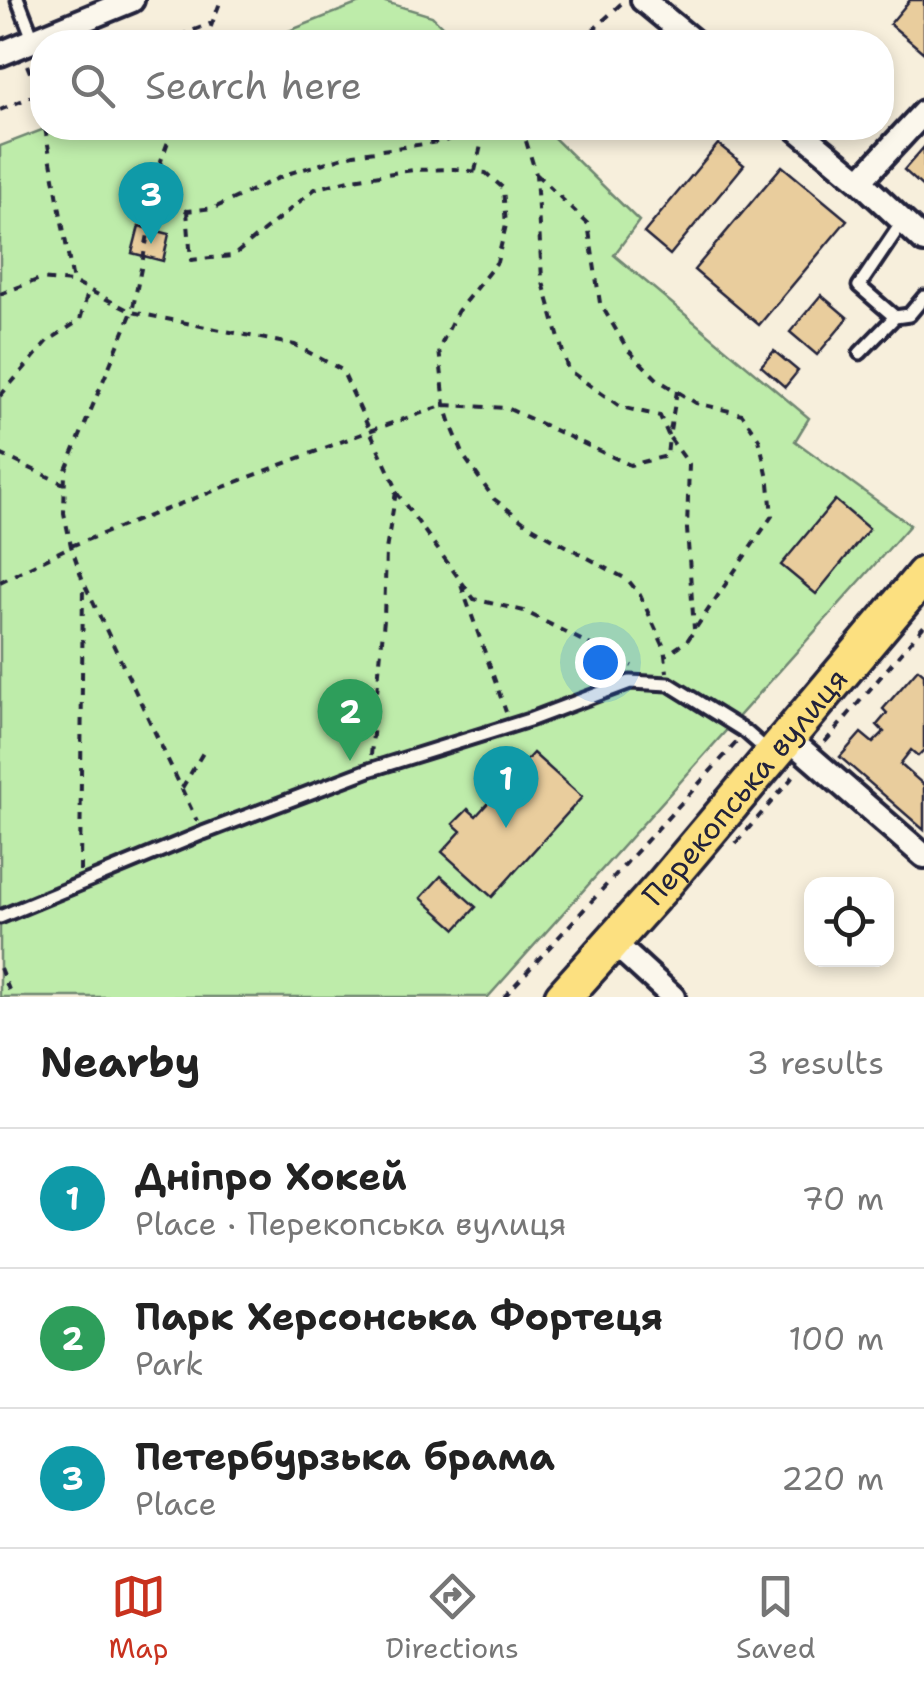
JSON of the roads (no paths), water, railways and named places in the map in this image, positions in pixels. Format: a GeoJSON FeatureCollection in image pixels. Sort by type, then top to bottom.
{"type":"FeatureCollection","features":[{"type":"Feature","properties":{"kind":"main road","name":"Перекопська вулиця"},"geometry":{"type":"LineString","coordinates":[[563,997],[924,575]]}},
{"type":"Feature","properties":{"kind":"street"},"geometry":{"type":"LineString","coordinates":[[60,30],[132,0]]}},
{"type":"Feature","properties":{"kind":"street"},"geometry":{"type":"LineString","coordinates":[[643,0],[679,30]]}},
{"type":"Feature","properties":{"kind":"street"},"geometry":{"type":"LineString","coordinates":[[0,54],[30,43]]}},
{"type":"Feature","properties":{"kind":"street"},"geometry":{"type":"LineString","coordinates":[[860,181],[924,112]]}},
{"type":"Feature","properties":{"kind":"street"},"geometry":{"type":"LineString","coordinates":[[810,140],[924,241]]}},
{"type":"Feature","properties":{"kind":"street"},"geometry":{"type":"LineString","coordinates":[[779,745],[924,856]]}},
{"type":"Feature","properties":{"kind":"street"},"geometry":{"type":"LineString","coordinates":[[613,942],[673,997]]}},
{"type":"Feature","properties":{"kind":"lane"},"geometry":{"type":"LineString","coordinates":[[18,0],[30,31]]}},
{"type":"Feature","properties":{"kind":"lane"},"geometry":{"type":"LineString","coordinates":[[895,316],[859,286],[903,221]]}},
{"type":"Feature","properties":{"kind":"lane"},"geometry":{"type":"LineString","coordinates":[[860,353],[895,316],[909,315],[924,297]]}},
{"type":"Feature","properties":{"kind":"lane"},"geometry":{"type":"LineString","coordinates":[[0,917],[203,833],[370,770],[511,726],[630,682],[669,684],[779,745]]}},
{"type":"Feature","properties":{"kind":"place","name":"Петербурзька брама"},"geometry":{"type":"Point","coordinates":[151,244]}},
{"type":"Feature","properties":{"kind":"place","name":"Парк Херсонська Фортеця"},"geometry":{"type":"Point","coordinates":[350,761]}},
{"type":"Feature","properties":{"kind":"place","name":"Дніпро Хокей"},"geometry":{"type":"Point","coordinates":[506,828]}}]}
